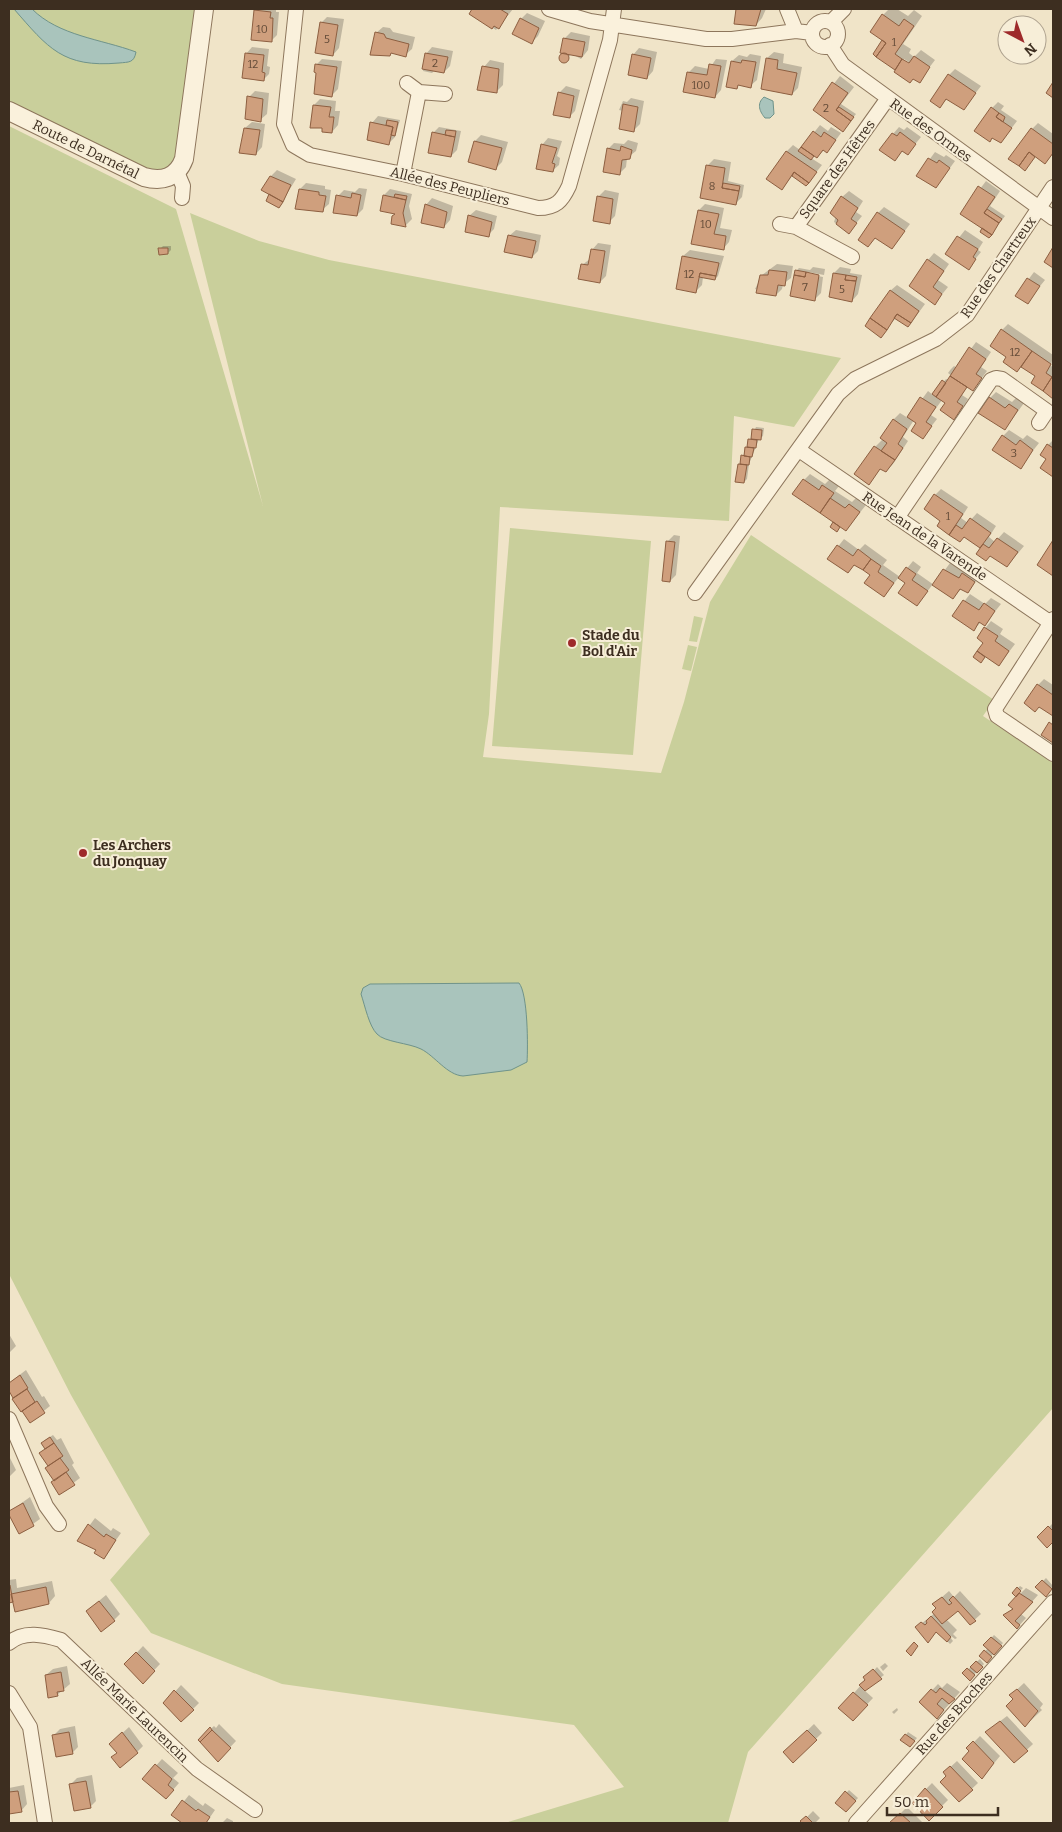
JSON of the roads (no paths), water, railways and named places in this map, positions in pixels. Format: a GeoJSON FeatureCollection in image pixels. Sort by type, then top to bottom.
{"type":"FeatureCollection","features":[{"type":"Feature","properties":{"kind":"street"},"geometry":{"type":"LineString","coordinates":[[182,198],[183,186],[177,172],[184,159],[204,9]]}},
{"type":"Feature","properties":{"kind":"street","name":"Allée des Peupliers"},"geometry":{"type":"LineString","coordinates":[[296,9],[284,124],[293,145],[310,156],[404,174],[538,208],[550,208],[562,201],[569,186],[592,111],[613,23]]}},
{"type":"Feature","properties":{"kind":"street"},"geometry":{"type":"LineString","coordinates":[[549,9],[590,22],[613,23],[706,39],[732,39],[796,31],[812,33]]}},
{"type":"Feature","properties":{"kind":"street"},"geometry":{"type":"LineString","coordinates":[[613,23],[614,9]]}},
{"type":"Feature","properties":{"kind":"street"},"geometry":{"type":"LineString","coordinates":[[787,9],[796,31]]}},
{"type":"Feature","properties":{"kind":"street"},"geometry":{"type":"LineString","coordinates":[[812,33],[819,22],[831,22],[844,9]]}},
{"type":"Feature","properties":{"kind":"street"},"geometry":{"type":"LineString","coordinates":[[812,33],[817,44],[830,45],[836,40],[838,32],[831,22]]}},
{"type":"Feature","properties":{"kind":"street","name":"Rue des Ormes"},"geometry":{"type":"LineString","coordinates":[[830,45],[843,65],[1053,218]]}},
{"type":"Feature","properties":{"kind":"street"},"geometry":{"type":"LineString","coordinates":[[407,83],[419,92],[445,94]]}},
{"type":"Feature","properties":{"kind":"street"},"geometry":{"type":"LineString","coordinates":[[404,174],[419,92]]}},
{"type":"Feature","properties":{"kind":"street","name":"Square des Hêtres"},"geometry":{"type":"LineString","coordinates":[[780,224],[796,227],[888,98]]}},
{"type":"Feature","properties":{"kind":"street","name":"Route de Darnétal"},"geometry":{"type":"LineString","coordinates":[[9,111],[144,177],[166,178],[177,172]]}},
{"type":"Feature","properties":{"kind":"street","name":"Rue des Chartreux"},"geometry":{"type":"LineString","coordinates":[[695,593],[838,394],[856,378],[918,350],[950,329],[967,315],[1053,187]]}},
{"type":"Feature","properties":{"kind":"street"},"geometry":{"type":"LineString","coordinates":[[796,227],[852,257]]}},
{"type":"Feature","properties":{"kind":"street"},"geometry":{"type":"LineString","coordinates":[[898,518],[991,380],[996,378],[1002,379],[1047,411],[1039,423]]}},
{"type":"Feature","properties":{"kind":"street","name":"Rue Jean de la Varende"},"geometry":{"type":"LineString","coordinates":[[799,450],[1052,621]]}},
{"type":"Feature","properties":{"kind":"street"},"geometry":{"type":"LineString","coordinates":[[1052,621],[995,709],[997,716],[1053,754]]}},
{"type":"Feature","properties":{"kind":"street"},"geometry":{"type":"LineString","coordinates":[[9,1419],[46,1506],[59,1524]]}},
{"type":"Feature","properties":{"kind":"street","name":"Rue des Broches"},"geometry":{"type":"LineString","coordinates":[[856,1823],[1053,1602]]}},
{"type":"Feature","properties":{"kind":"street","name":"Allée Marie Laurencin"},"geometry":{"type":"LineString","coordinates":[[9,1643],[14,1638],[40,1634],[61,1640],[197,1770],[255,1810]]}},
{"type":"Feature","properties":{"kind":"street"},"geometry":{"type":"LineString","coordinates":[[9,1692],[30,1727],[45,1823]]}},
{"type":"Feature","properties":{"kind":"water"},"geometry":{"type":"Polygon","coordinates":[[[14,9],[32,9],[43,18],[68,31],[136,52],[135,56],[126,62],[100,64],[70,58],[47,45],[14,9]]]}},
{"type":"Feature","properties":{"kind":"water"},"geometry":{"type":"Polygon","coordinates":[[[764,97],[773,101],[774,114],[770,118],[765,118],[760,111],[759,105],[764,97]]]}},
{"type":"Feature","properties":{"kind":"water"},"geometry":{"type":"Polygon","coordinates":[[[519,983],[526,1009],[527,1062],[511,1070],[463,1076],[446,1069],[421,1049],[380,1037],[369,1021],[361,994],[363,988],[370,984],[519,983]]]}},
{"type":"Feature","properties":{"kind":"place","name":"Stade du Bol d'Air"},"geometry":{"type":"Point","coordinates":[572,643]}},
{"type":"Feature","properties":{"kind":"place","name":"Les Archers du Jonquay"},"geometry":{"type":"Point","coordinates":[83,853]}}]}
